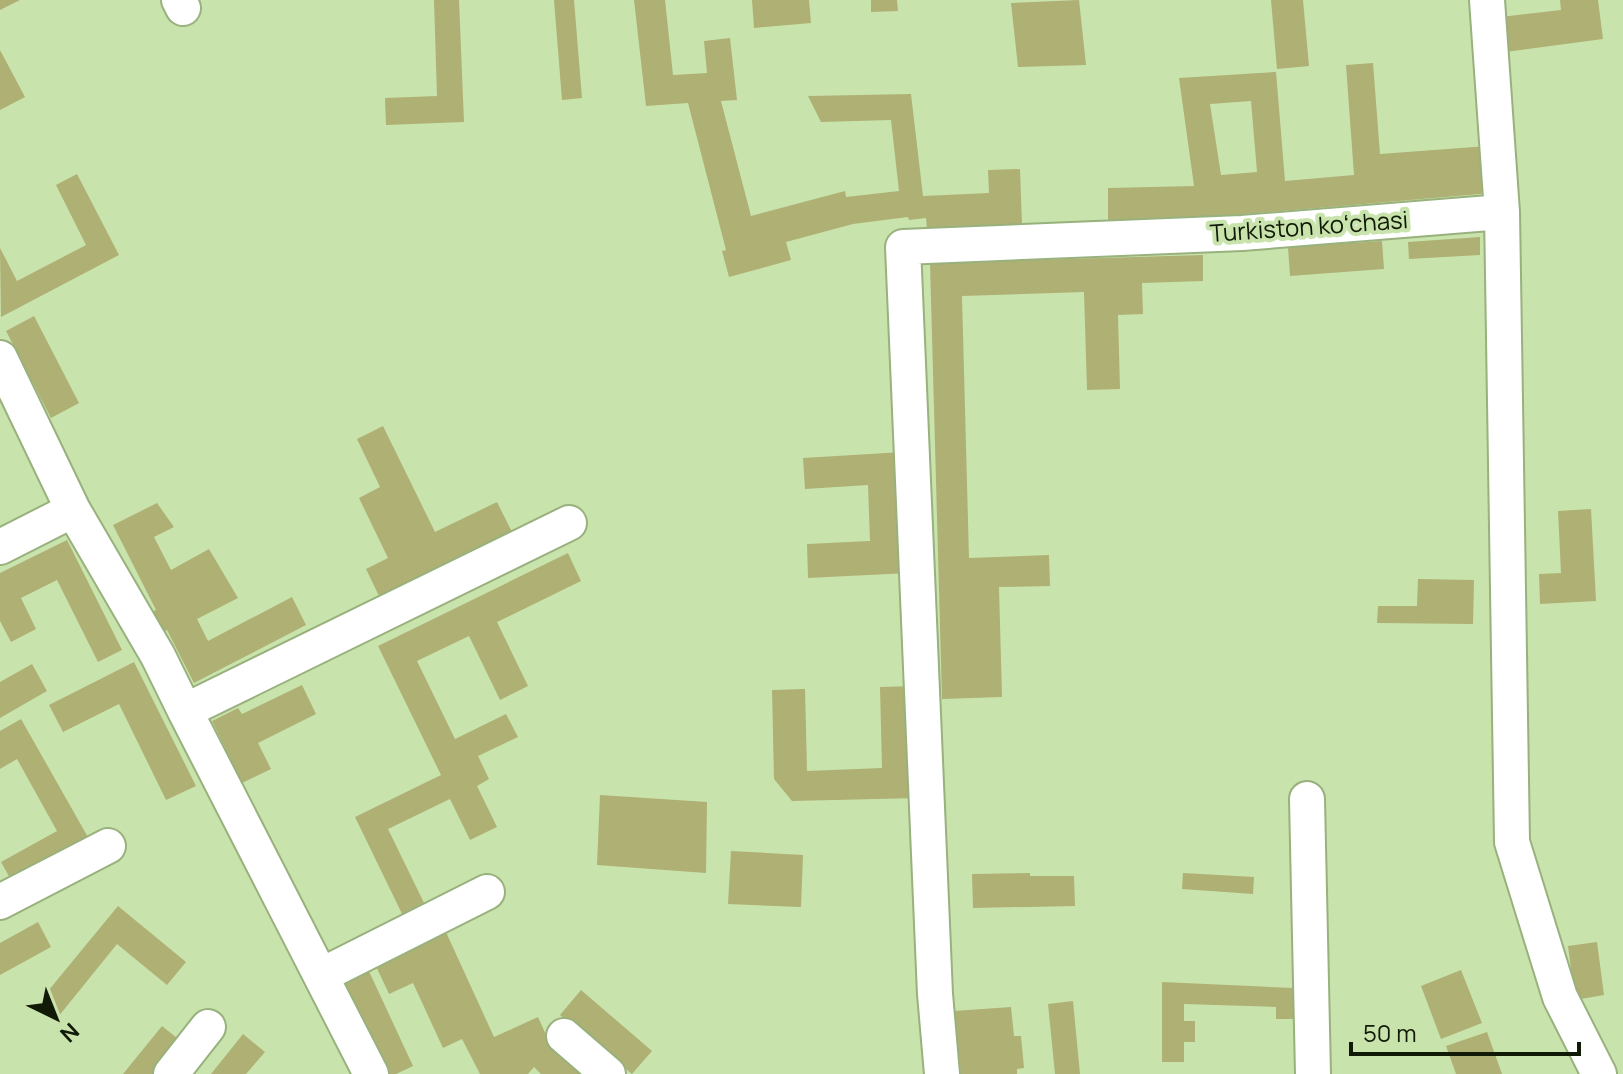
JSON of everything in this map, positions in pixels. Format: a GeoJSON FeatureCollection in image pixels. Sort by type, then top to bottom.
{"type":"FeatureCollection","features":[{"type":"Feature","properties":{"kind":"street"},"geometry":{"type":"LineString","coordinates":[[1487,0],[1502,212],[1512,842],[1560,997],[1599,1074]]}},
{"type":"Feature","properties":{"kind":"street","name":"Turkiston koʻchasi"},"geometry":{"type":"LineString","coordinates":[[942,1074],[935,994],[903,247],[1242,233],[1502,212]]}},
{"type":"Feature","properties":{"kind":"street"},"geometry":{"type":"LineString","coordinates":[[0,358],[73,510],[158,656],[371,1074]]}},
{"type":"Feature","properties":{"kind":"street"},"geometry":{"type":"LineString","coordinates":[[0,547],[73,510]]}},
{"type":"Feature","properties":{"kind":"street"},"geometry":{"type":"LineString","coordinates":[[185,711],[569,523]]}},
{"type":"Feature","properties":{"kind":"street"},"geometry":{"type":"LineString","coordinates":[[1307,799],[1313,1074]]}},
{"type":"Feature","properties":{"kind":"street"},"geometry":{"type":"LineString","coordinates":[[0,902],[108,846]]}},
{"type":"Feature","properties":{"kind":"street"},"geometry":{"type":"LineString","coordinates":[[322,975],[487,892]]}},
{"type":"Feature","properties":{"kind":"street"},"geometry":{"type":"LineString","coordinates":[[171,1074],[208,1027]]}},
{"type":"Feature","properties":{"kind":"street"},"geometry":{"type":"LineString","coordinates":[[564,1036],[608,1074]]}},
{"type":"Feature","properties":{"kind":"building"},"geometry":{"type":"Polygon","coordinates":[[[0,0],[20,0],[0,10],[0,0]]]}},
{"type":"Feature","properties":{"kind":"building"},"geometry":{"type":"Polygon","coordinates":[[[434,0],[459,0],[464,122],[386,125],[385,98],[437,96],[434,0]]]}},
{"type":"Feature","properties":{"kind":"building"},"geometry":{"type":"Polygon","coordinates":[[[554,0],[574,0],[582,98],[562,100],[554,0]]]}},
{"type":"Feature","properties":{"kind":"building"},"geometry":{"type":"Polygon","coordinates":[[[634,0],[665,0],[673,75],[707,73],[704,41],[730,38],[737,100],[721,101],[751,216],[845,191],[846,197],[899,191],[891,120],[821,122],[808,96],[911,94],[923,196],[989,193],[988,170],[1020,169],[1022,224],[927,229],[926,218],[909,220],[908,217],[853,224],[786,242],[791,260],[729,277],[722,251],[726,250],[688,103],[646,106],[634,0]]]}},
{"type":"Feature","properties":{"kind":"building"},"geometry":{"type":"Polygon","coordinates":[[[752,0],[809,0],[811,23],[754,28],[752,0]]]}},
{"type":"Feature","properties":{"kind":"building"},"geometry":{"type":"Polygon","coordinates":[[[871,0],[897,0],[898,11],[871,12],[871,0]]]}},
{"type":"Feature","properties":{"kind":"building"},"geometry":{"type":"Polygon","coordinates":[[[1079,0],[1086,65],[1018,67],[1011,3],[1079,0]]]}},
{"type":"Feature","properties":{"kind":"building"},"geometry":{"type":"Polygon","coordinates":[[[1271,0],[1303,0],[1309,66],[1277,69],[1271,0]]]}},
{"type":"Feature","properties":{"kind":"building"},"geometry":{"type":"Polygon","coordinates":[[[1560,0],[1598,0],[1603,39],[1506,52],[1501,17],[1561,10],[1560,0]]]}},
{"type":"Feature","properties":{"kind":"building"},"geometry":{"type":"Polygon","coordinates":[[[0,50],[25,97],[0,110],[0,50]]]}},
{"type":"Feature","properties":{"kind":"building"},"geometry":{"type":"Polygon","coordinates":[[[1373,63],[1380,154],[1488,146],[1492,193],[1199,218],[1108,220],[1108,188],[1194,186],[1179,78],[1276,72],[1285,181],[1354,175],[1346,65],[1373,63]],[[1251,101],[1210,104],[1221,175],[1257,172],[1251,101]]]}},
{"type":"Feature","properties":{"kind":"building"},"geometry":{"type":"Polygon","coordinates":[[[77,174],[119,255],[1,317],[0,248],[17,281],[86,245],[56,185],[77,174]]]}},
{"type":"Feature","properties":{"kind":"building"},"geometry":{"type":"Polygon","coordinates":[[[1480,237],[1480,255],[1409,259],[1408,242],[1480,237]]]}},
{"type":"Feature","properties":{"kind":"building"},"geometry":{"type":"Polygon","coordinates":[[[1382,241],[1384,269],[1290,276],[1288,247],[1382,241]]]}},
{"type":"Feature","properties":{"kind":"building"},"geometry":{"type":"Polygon","coordinates":[[[1203,255],[1203,281],[1142,283],[1143,314],[1118,315],[1120,389],[1087,390],[1084,292],[962,296],[969,558],[1049,555],[1050,586],[999,587],[1002,697],[942,699],[930,263],[1203,255]]]}},
{"type":"Feature","properties":{"kind":"building"},"geometry":{"type":"Polygon","coordinates":[[[34,316],[79,403],[51,418],[6,331],[34,316]]]}},
{"type":"Feature","properties":{"kind":"building"},"geometry":{"type":"Polygon","coordinates":[[[383,426],[435,532],[497,502],[512,532],[379,596],[366,569],[388,558],[359,498],[380,487],[357,439],[383,426]]]}},
{"type":"Feature","properties":{"kind":"building"},"geometry":{"type":"Polygon","coordinates":[[[903,452],[909,573],[808,578],[807,544],[870,541],[868,485],[805,489],[803,458],[903,452]]]}},
{"type":"Feature","properties":{"kind":"building"},"geometry":{"type":"Polygon","coordinates":[[[157,503],[174,527],[154,537],[171,570],[209,549],[238,598],[197,619],[208,641],[292,597],[306,625],[194,683],[167,630],[162,633],[151,612],[156,610],[113,525],[157,503]]]}},
{"type":"Feature","properties":{"kind":"building"},"geometry":{"type":"Polygon","coordinates":[[[1591,509],[1596,601],[1540,604],[1539,574],[1561,573],[1558,511],[1591,509]]]}},
{"type":"Feature","properties":{"kind":"building"},"geometry":{"type":"Polygon","coordinates":[[[67,540],[122,650],[98,662],[57,580],[21,598],[36,629],[11,642],[0,621],[0,573],[67,540]]]}},
{"type":"Feature","properties":{"kind":"building"},"geometry":{"type":"Polygon","coordinates":[[[568,553],[581,581],[497,622],[528,686],[500,700],[469,636],[417,661],[455,739],[506,714],[518,737],[478,756],[489,779],[477,786],[497,827],[470,840],[450,799],[388,829],[427,909],[405,920],[355,817],[441,775],[378,646],[568,553]]]}},
{"type":"Feature","properties":{"kind":"building"},"geometry":{"type":"Polygon","coordinates":[[[1418,579],[1474,580],[1473,624],[1377,623],[1378,606],[1417,606],[1418,579]]]}},
{"type":"Feature","properties":{"kind":"building"},"geometry":{"type":"Polygon","coordinates":[[[134,662],[196,786],[166,800],[119,704],[63,732],[49,705],[134,662]]]}},
{"type":"Feature","properties":{"kind":"building"},"geometry":{"type":"Polygon","coordinates":[[[32,664],[47,691],[0,718],[0,682],[32,664]]]}},
{"type":"Feature","properties":{"kind":"building"},"geometry":{"type":"Polygon","coordinates":[[[302,685],[316,714],[258,743],[271,769],[242,783],[212,721],[238,708],[242,714],[302,685]]]}},
{"type":"Feature","properties":{"kind":"building"},"geometry":{"type":"Polygon","coordinates":[[[915,686],[918,798],[792,801],[774,779],[772,690],[805,689],[807,771],[882,768],[880,687],[915,686]]]}},
{"type":"Feature","properties":{"kind":"building"},"geometry":{"type":"Polygon","coordinates":[[[21,719],[93,846],[16,889],[1,862],[57,831],[17,759],[0,769],[0,731],[21,719]]]}},
{"type":"Feature","properties":{"kind":"building"},"geometry":{"type":"Polygon","coordinates":[[[600,795],[707,802],[706,873],[597,865],[600,795]]]}},
{"type":"Feature","properties":{"kind":"building"},"geometry":{"type":"Polygon","coordinates":[[[731,851],[803,855],[801,907],[728,904],[731,851]]]}},
{"type":"Feature","properties":{"kind":"building"},"geometry":{"type":"Polygon","coordinates":[[[1030,873],[1030,876],[1074,876],[1075,906],[973,908],[972,874],[1030,873]]]}},
{"type":"Feature","properties":{"kind":"building"},"geometry":{"type":"Polygon","coordinates":[[[1183,873],[1254,877],[1253,894],[1182,889],[1183,873]]]}},
{"type":"Feature","properties":{"kind":"building"},"geometry":{"type":"Polygon","coordinates":[[[118,906],[186,962],[167,985],[117,944],[58,1017],[39,1002],[118,906]]]}},
{"type":"Feature","properties":{"kind":"building"},"geometry":{"type":"Polygon","coordinates":[[[38,922],[51,947],[0,975],[0,943],[38,922]]]}},
{"type":"Feature","properties":{"kind":"building"},"geometry":{"type":"Polygon","coordinates":[[[445,930],[494,1037],[538,1017],[547,1037],[589,1074],[541,1074],[534,1067],[528,1074],[480,1074],[462,1039],[443,1048],[413,983],[389,994],[374,962],[445,930]]]}},
{"type":"Feature","properties":{"kind":"building"},"geometry":{"type":"Polygon","coordinates":[[[1597,942],[1604,995],[1575,1000],[1568,946],[1597,942]]]}},
{"type":"Feature","properties":{"kind":"building"},"geometry":{"type":"Polygon","coordinates":[[[367,967],[413,1066],[396,1074],[385,1074],[341,979],[367,967]]]}},
{"type":"Feature","properties":{"kind":"building"},"geometry":{"type":"Polygon","coordinates":[[[1461,970],[1482,1023],[1441,1039],[1421,986],[1461,970]]]}},
{"type":"Feature","properties":{"kind":"building"},"geometry":{"type":"Polygon","coordinates":[[[1162,982],[1293,988],[1293,1019],[1276,1019],[1276,1007],[1184,1004],[1184,1021],[1195,1021],[1195,1042],[1184,1042],[1184,1062],[1162,1062],[1162,982]]]}},
{"type":"Feature","properties":{"kind":"building"},"geometry":{"type":"Polygon","coordinates":[[[581,990],[652,1051],[632,1074],[560,1015],[581,990]]]}},
{"type":"Feature","properties":{"kind":"building"},"geometry":{"type":"Polygon","coordinates":[[[1073,1001],[1080,1074],[1055,1074],[1048,1004],[1073,1001]]]}},
{"type":"Feature","properties":{"kind":"building"},"geometry":{"type":"Polygon","coordinates":[[[1011,1007],[1014,1036],[1021,1036],[1024,1068],[1017,1069],[1017,1074],[961,1074],[954,1011],[1011,1007]]]}},
{"type":"Feature","properties":{"kind":"building"},"geometry":{"type":"Polygon","coordinates":[[[162,1026],[187,1046],[164,1074],[123,1074],[162,1026]]]}},
{"type":"Feature","properties":{"kind":"building"},"geometry":{"type":"Polygon","coordinates":[[[1487,1032],[1502,1074],[1456,1074],[1446,1046],[1487,1032]]]}},
{"type":"Feature","properties":{"kind":"building"},"geometry":{"type":"Polygon","coordinates":[[[243,1034],[265,1052],[246,1074],[211,1074],[243,1034]]]}}]}
